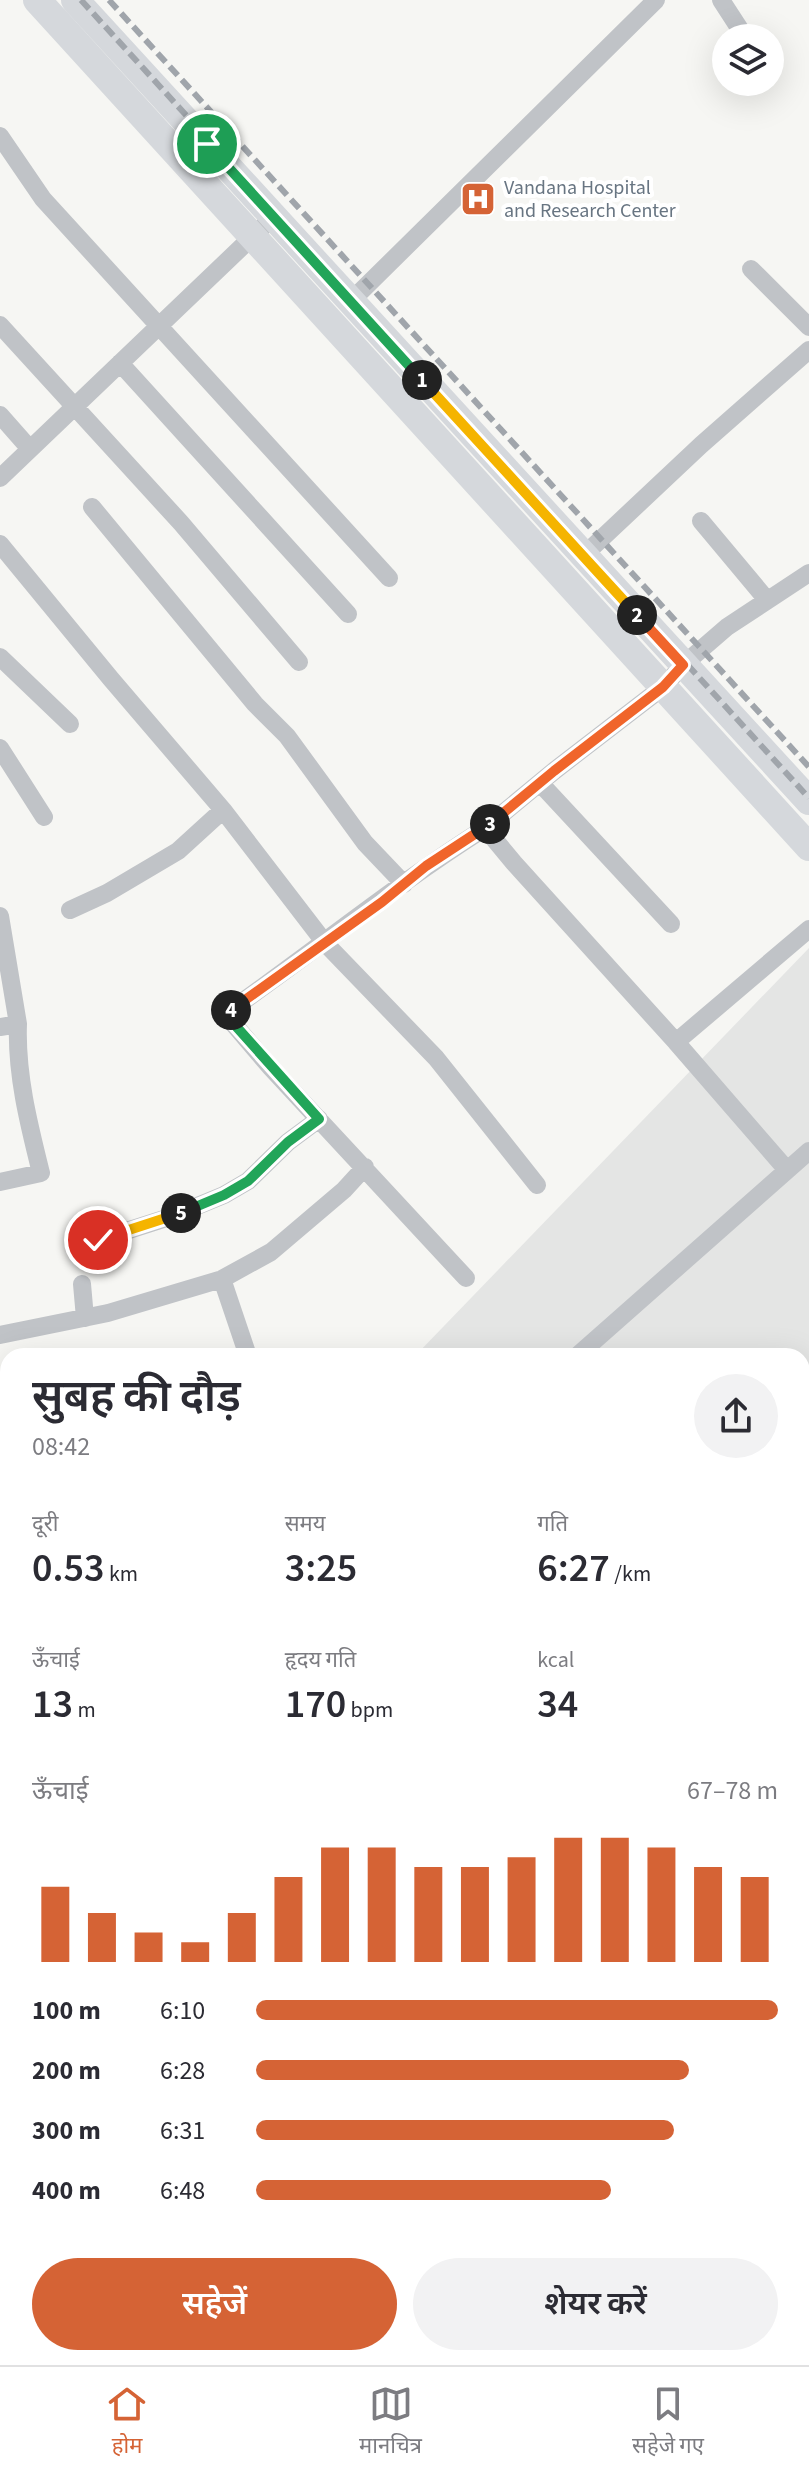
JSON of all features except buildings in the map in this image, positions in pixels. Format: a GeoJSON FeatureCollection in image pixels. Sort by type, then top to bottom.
{"type":"FeatureCollection","features":[{"type":"Feature","properties":{"kind":"main road"},"geometry":{"type":"LineString","coordinates":[[37,0],[809,847]]}},
{"type":"Feature","properties":{"kind":"main road"},"geometry":{"type":"LineString","coordinates":[[75,0],[809,801]]}},
{"type":"Feature","properties":{"kind":"street"},"geometry":{"type":"LineString","coordinates":[[351,301],[656,0]]}},
{"type":"Feature","properties":{"kind":"street"},"geometry":{"type":"LineString","coordinates":[[721,0],[737,24]]}},
{"type":"Feature","properties":{"kind":"street"},"geometry":{"type":"LineString","coordinates":[[0,136],[43,199],[389,578]]}},
{"type":"Feature","properties":{"kind":"street"},"geometry":{"type":"LineString","coordinates":[[0,478],[273,217]]}},
{"type":"Feature","properties":{"kind":"street"},"geometry":{"type":"LineString","coordinates":[[751,269],[809,327]]}},
{"type":"Feature","properties":{"kind":"street"},"geometry":{"type":"LineString","coordinates":[[0,325],[181,523],[299,662]]}},
{"type":"Feature","properties":{"kind":"street"},"geometry":{"type":"LineString","coordinates":[[583,556],[701,445],[809,350]]}},
{"type":"Feature","properties":{"kind":"street"},"geometry":{"type":"LineString","coordinates":[[120,363],[348,614]]}},
{"type":"Feature","properties":{"kind":"street"},"geometry":{"type":"LineString","coordinates":[[0,415],[30,449]]}},
{"type":"Feature","properties":{"kind":"street"},"geometry":{"type":"LineString","coordinates":[[92,507],[255,704],[287,736],[365,843],[404,884]]}},
{"type":"Feature","properties":{"kind":"street"},"geometry":{"type":"LineString","coordinates":[[701,521],[767,600]]}},
{"type":"Feature","properties":{"kind":"street"},"geometry":{"type":"LineString","coordinates":[[0,544],[223,810],[325,943],[436,1058],[537,1185]]}},
{"type":"Feature","properties":{"kind":"street"},"geometry":{"type":"LineString","coordinates":[[466,1278],[393,1202],[365,1167],[225,1014],[426,866],[485,828],[663,687],[727,627],[809,573]]}},
{"type":"Feature","properties":{"kind":"street"},"geometry":{"type":"LineString","coordinates":[[0,657],[70,724]]}},
{"type":"Feature","properties":{"kind":"street"},"geometry":{"type":"LineString","coordinates":[[0,748],[44,817]]}},
{"type":"Feature","properties":{"kind":"street"},"geometry":{"type":"LineString","coordinates":[[540,783],[671,924]]}},
{"type":"Feature","properties":{"kind":"street"},"geometry":{"type":"LineString","coordinates":[[70,910],[107,893],[178,851],[223,810]]}},
{"type":"Feature","properties":{"kind":"street"},"geometry":{"type":"LineString","coordinates":[[485,828],[787,1170]]}},
{"type":"Feature","properties":{"kind":"street"},"geometry":{"type":"LineString","coordinates":[[0,916],[9,1026],[17,1047],[41,1173],[0,1182]]}},
{"type":"Feature","properties":{"kind":"street"},"geometry":{"type":"LineString","coordinates":[[676,1042],[809,929]]}},
{"type":"Feature","properties":{"kind":"street"},"geometry":{"type":"LineString","coordinates":[[98,1240],[173,1216],[224,1195],[248,1181],[288,1142],[319,1119]]}},
{"type":"Feature","properties":{"kind":"street"},"geometry":{"type":"LineString","coordinates":[[586,1348],[809,1151]]}},
{"type":"Feature","properties":{"kind":"street"},"geometry":{"type":"LineString","coordinates":[[0,1335],[85,1318],[222,1279],[271,1252],[344,1190],[365,1167]]}},
{"type":"Feature","properties":{"kind":"street"},"geometry":{"type":"LineString","coordinates":[[222,1279],[245,1348]]}},
{"type":"Feature","properties":{"kind":"street"},"geometry":{"type":"LineString","coordinates":[[82,1284],[85,1318]]}},
{"type":"Feature","properties":{"kind":"shaded area"},"geometry":{"type":"Polygon","coordinates":[[[809,948],[809,1348],[423,1348],[809,948]]]}},
{"type":"Feature","properties":{"kind":"railway"},"geometry":{"type":"LineString","coordinates":[[81,0],[809,798]]}},
{"type":"Feature","properties":{"kind":"railway"},"geometry":{"type":"LineString","coordinates":[[109,0],[809,767]]}},
{"type":"Feature","properties":{"kind":"place","name":"Vandana Hospital and Research Center"},"geometry":{"type":"Point","coordinates":[478,199]}},
{"type":"Feature","properties":{"kind":"route"},"geometry":{"type":"LineString","coordinates":[[98,1240],[173,1216],[224,1195],[248,1181],[288,1142],[319,1119],[225,1014],[382,902],[426,866],[485,828],[663,687],[683,665],[207,144]]}}]}
